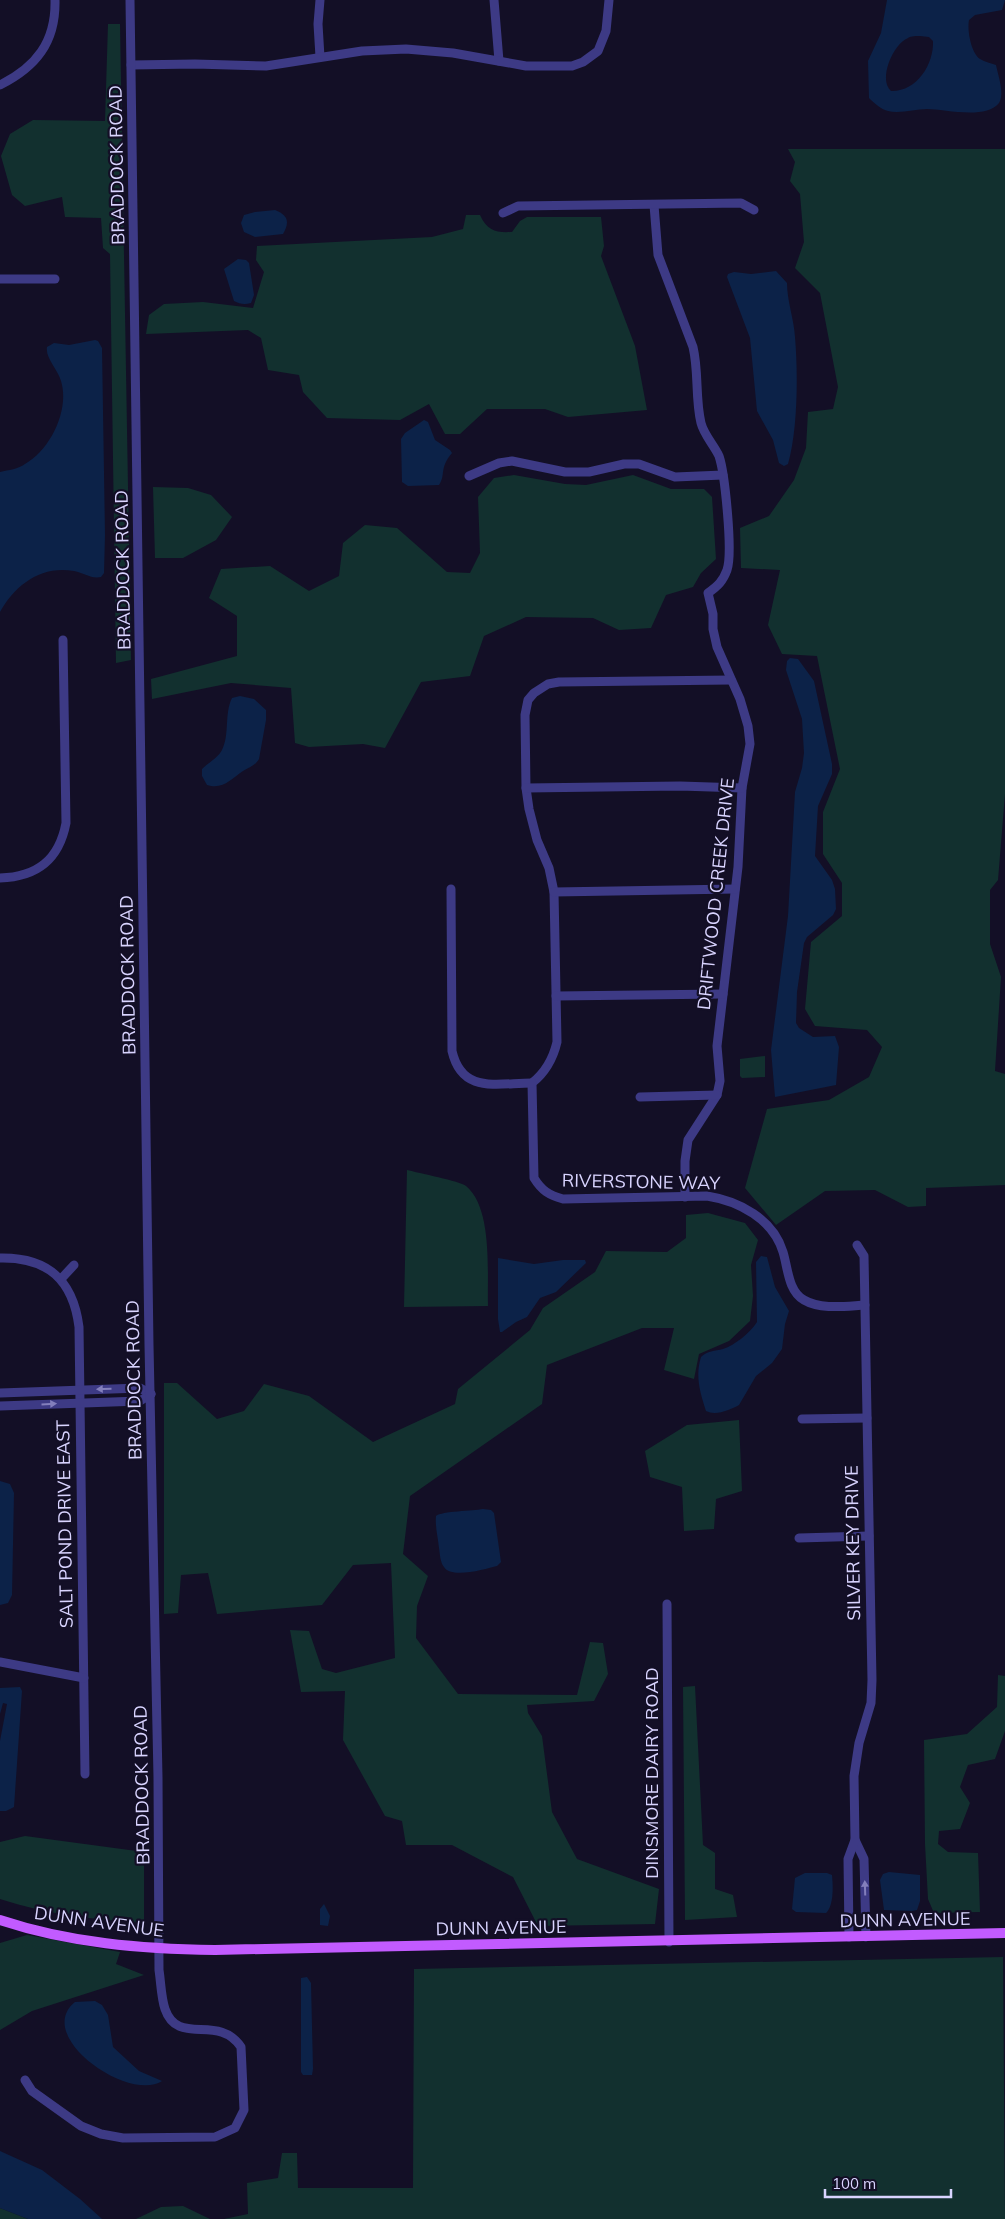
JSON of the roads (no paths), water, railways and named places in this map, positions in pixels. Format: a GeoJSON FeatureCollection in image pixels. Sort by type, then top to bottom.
{"type":"FeatureCollection","features":[{"type":"Feature","properties":{"kind":"main road","name":"DUNN AVENUE"},"geometry":{"type":"LineString","coordinates":[[0,1920],[29,1929],[95,1942],[160,1949],[224,1950],[669,1942],[1005,1933]]}},
{"type":"Feature","properties":{"kind":"street"},"geometry":{"type":"LineString","coordinates":[[0,85],[17,76],[32,64],[43,50],[52,31],[55,0]]}},
{"type":"Feature","properties":{"kind":"street","name":"BRADDOCK ROAD"},"geometry":{"type":"LineString","coordinates":[[25,2080],[32,2091],[81,2126],[101,2134],[122,2138],[215,2137],[235,2128],[244,2110],[240,2047],[227,2033],[216,2030],[190,2030],[172,2021],[166,2011],[159,1970],[130,0]]}},
{"type":"Feature","properties":{"kind":"street"},"geometry":{"type":"LineString","coordinates":[[320,0],[318,24],[320,57]]}},
{"type":"Feature","properties":{"kind":"street"},"geometry":{"type":"LineString","coordinates":[[494,0],[499,61]]}},
{"type":"Feature","properties":{"kind":"street"},"geometry":{"type":"LineString","coordinates":[[131,65],[266,66],[362,51],[406,49],[453,53],[526,66],[572,66],[583,62],[598,51],[603,43],[609,0]]}},
{"type":"Feature","properties":{"kind":"street"},"geometry":{"type":"LineString","coordinates":[[503,213],[518,206],[741,203],[754,210]]}},
{"type":"Feature","properties":{"kind":"street"},"geometry":{"type":"LineString","coordinates":[[469,476],[499,463],[512,461],[565,472],[589,472],[624,464],[639,464],[676,477],[723,476],[719,457],[701,424],[696,360],[693,347],[658,255],[654,205]]}},
{"type":"Feature","properties":{"kind":"street"},"geometry":{"type":"LineString","coordinates":[[0,279],[55,279]]}},
{"type":"Feature","properties":{"kind":"street","name":"DRIFTWOOD CREEK DRIVE"},"geometry":{"type":"LineString","coordinates":[[685,1197],[684,1161],[688,1140],[716,1095],[720,1081],[717,1046],[736,889],[742,788],[750,744],[745,717],[732,680],[717,647],[708,593],[721,584],[728,568],[729,550],[723,476]]}},
{"type":"Feature","properties":{"kind":"street"},"geometry":{"type":"LineString","coordinates":[[0,878],[24,875],[43,866],[58,848],[63,836],[66,823],[64,640]]}},
{"type":"Feature","properties":{"kind":"street"},"geometry":{"type":"LineString","coordinates":[[451,889],[452,1051],[459,1072],[469,1080],[482,1083],[532,1083],[540,1076],[553,1057],[557,1042],[554,892],[548,868],[536,840],[526,788],[525,715],[528,700],[536,686],[559,682],[732,680]]}},
{"type":"Feature","properties":{"kind":"street"},"geometry":{"type":"LineString","coordinates":[[526,788],[680,786],[742,788]]}},
{"type":"Feature","properties":{"kind":"street"},"geometry":{"type":"LineString","coordinates":[[554,892],[736,889]]}},
{"type":"Feature","properties":{"kind":"street"},"geometry":{"type":"LineString","coordinates":[[556,996],[723,994]]}},
{"type":"Feature","properties":{"kind":"street"},"geometry":{"type":"LineString","coordinates":[[451,1077],[459,1072]]}},
{"type":"Feature","properties":{"kind":"street"},"geometry":{"type":"LineString","coordinates":[[531,1193],[540,1189],[534,1178],[532,1166],[532,1083]]}},
{"type":"Feature","properties":{"kind":"street"},"geometry":{"type":"LineString","coordinates":[[640,1097],[716,1095]]}},
{"type":"Feature","properties":{"kind":"street","name":"RIVERSTONE WAY"},"geometry":{"type":"LineString","coordinates":[[540,1189],[551,1196],[563,1199],[707,1196],[725,1199],[750,1210],[769,1228],[782,1250],[788,1276],[794,1290],[803,1300],[826,1306],[865,1305]]}},
{"type":"Feature","properties":{"kind":"street","name":"SILVER KEY DRIVE"},"geometry":{"type":"LineString","coordinates":[[849,1937],[848,1859],[855,1840],[854,1776],[871,1695],[864,1256],[856,1246]]}},
{"type":"Feature","properties":{"kind":"street"},"geometry":{"type":"LineString","coordinates":[[0,1258],[17,1258],[37,1263],[60,1279],[74,1265]]}},
{"type":"Feature","properties":{"kind":"street","name":"SALT POND DRIVE EAST"},"geometry":{"type":"LineString","coordinates":[[60,1279],[76,1307],[79,1327],[86,1774]]}},
{"type":"Feature","properties":{"kind":"street"},"geometry":{"type":"LineString","coordinates":[[0,1393],[140,1388],[151,1394],[140,1401],[0,1406]]}},
{"type":"Feature","properties":{"kind":"street"},"geometry":{"type":"LineString","coordinates":[[802,1419],[867,1418]]}},
{"type":"Feature","properties":{"kind":"street"},"geometry":{"type":"LineString","coordinates":[[799,1538],[869,1536]]}},
{"type":"Feature","properties":{"kind":"street","name":"DINSMORE DAIRY ROAD"},"geometry":{"type":"LineString","coordinates":[[667,1604],[669,1942]]}},
{"type":"Feature","properties":{"kind":"street"},"geometry":{"type":"LineString","coordinates":[[0,1662],[84,1678]]}},
{"type":"Feature","properties":{"kind":"street","name":"SILVER KEY DRIVE"},"geometry":{"type":"LineString","coordinates":[[855,1840],[864,1859],[866,1937]]}},
{"type":"Feature","properties":{"kind":"water"},"geometry":{"type":"Polygon","coordinates":[[[887,0],[1005,0],[1002,10],[975,15],[969,20],[969,35],[974,52],[980,59],[996,65],[1001,90],[999,103],[985,111],[975,112],[927,109],[893,112],[881,108],[869,98],[868,61],[881,33],[887,0]],[[911,37],[897,47],[889,62],[886,78],[887,86],[891,91],[900,90],[916,82],[927,68],[933,50],[933,41],[929,37],[911,37]]]}},
{"type":"Feature","properties":{"kind":"water"},"geometry":{"type":"Polygon","coordinates":[[[275,210],[283,214],[287,222],[283,234],[255,237],[244,232],[241,223],[244,215],[275,210]]]}},
{"type":"Feature","properties":{"kind":"water"},"geometry":{"type":"Polygon","coordinates":[[[238,259],[246,260],[249,263],[254,295],[251,303],[242,304],[234,301],[224,269],[238,259]]]}},
{"type":"Feature","properties":{"kind":"water"},"geometry":{"type":"Polygon","coordinates":[[[776,271],[787,283],[794,330],[797,384],[794,434],[788,464],[784,466],[779,463],[773,440],[757,411],[750,338],[727,277],[728,274],[734,272],[751,274],[776,271]]]}},
{"type":"Feature","properties":{"kind":"water"},"geometry":{"type":"Polygon","coordinates":[[[98,341],[102,348],[104,573],[101,577],[91,577],[74,571],[62,570],[40,574],[30,579],[13,593],[0,612],[0,472],[19,467],[34,458],[50,439],[56,428],[63,404],[63,392],[61,381],[50,360],[47,347],[54,343],[69,345],[98,341]]]}},
{"type":"Feature","properties":{"kind":"water"},"geometry":{"type":"Polygon","coordinates":[[[424,420],[428,422],[435,440],[452,453],[445,463],[439,485],[408,486],[402,482],[401,439],[405,433],[424,420]]]}},
{"type":"Feature","properties":{"kind":"water"},"geometry":{"type":"Polygon","coordinates":[[[790,658],[798,659],[814,681],[832,764],[832,774],[818,806],[815,856],[832,880],[835,889],[836,909],[833,915],[807,937],[804,943],[797,992],[796,1023],[799,1028],[813,1037],[835,1036],[839,1047],[836,1085],[775,1097],[771,1050],[788,916],[795,792],[804,753],[802,719],[786,670],[787,661],[790,658]]]}},
{"type":"Feature","properties":{"kind":"water"},"geometry":{"type":"Polygon","coordinates":[[[240,696],[254,699],[266,710],[259,759],[254,765],[222,785],[207,785],[202,776],[202,769],[216,758],[222,750],[232,698],[240,696]]]}},
{"type":"Feature","properties":{"kind":"water"},"geometry":{"type":"Polygon","coordinates":[[[761,1256],[767,1257],[775,1287],[789,1311],[785,1324],[782,1349],[772,1363],[756,1376],[739,1405],[723,1412],[714,1413],[706,1411],[699,1384],[698,1371],[701,1357],[708,1352],[723,1349],[737,1342],[757,1322],[756,1262],[761,1256]]]}},
{"type":"Feature","properties":{"kind":"water"},"geometry":{"type":"Polygon","coordinates":[[[498,1258],[534,1264],[563,1260],[585,1260],[586,1263],[556,1292],[540,1298],[527,1317],[500,1332],[498,1319],[498,1258]]]}},
{"type":"Feature","properties":{"kind":"water"},"geometry":{"type":"Polygon","coordinates":[[[0,1481],[10,1484],[14,1493],[12,1595],[8,1603],[0,1605],[0,1481]]]}},
{"type":"Feature","properties":{"kind":"water"},"geometry":{"type":"Polygon","coordinates":[[[491,1510],[494,1513],[501,1562],[497,1566],[469,1572],[448,1571],[440,1558],[436,1516],[451,1512],[491,1510]]]}},
{"type":"Feature","properties":{"kind":"water"},"geometry":{"type":"Polygon","coordinates":[[[20,1687],[22,1691],[14,1807],[6,1811],[0,1811],[0,1741],[7,1704],[3,1703],[0,1714],[0,1688],[20,1687]]]}},
{"type":"Feature","properties":{"kind":"water"},"geometry":{"type":"Polygon","coordinates":[[[889,1872],[920,1875],[920,1901],[917,1910],[884,1910],[880,1880],[883,1874],[889,1872]]]}},
{"type":"Feature","properties":{"kind":"water"},"geometry":{"type":"Polygon","coordinates":[[[805,1873],[827,1873],[832,1875],[832,1900],[826,1913],[796,1912],[792,1909],[795,1878],[805,1873]]]}},
{"type":"Feature","properties":{"kind":"water"},"geometry":{"type":"Polygon","coordinates":[[[324,1904],[330,1916],[328,1926],[320,1925],[320,1909],[324,1904]]]}},
{"type":"Feature","properties":{"kind":"water"},"geometry":{"type":"Polygon","coordinates":[[[307,1977],[311,1983],[312,2075],[303,2075],[301,2072],[301,1978],[307,1977]]]}},
{"type":"Feature","properties":{"kind":"water"},"geometry":{"type":"Polygon","coordinates":[[[95,2001],[102,2005],[108,2015],[113,2047],[139,2071],[162,2081],[147,2085],[129,2083],[109,2075],[90,2063],[75,2048],[66,2032],[65,2016],[75,2002],[95,2001]]]}},
{"type":"Feature","properties":{"kind":"water"},"geometry":{"type":"Polygon","coordinates":[[[0,2151],[42,2170],[80,2199],[102,2219],[28,2219],[0,2208],[0,2151]]]}}]}
